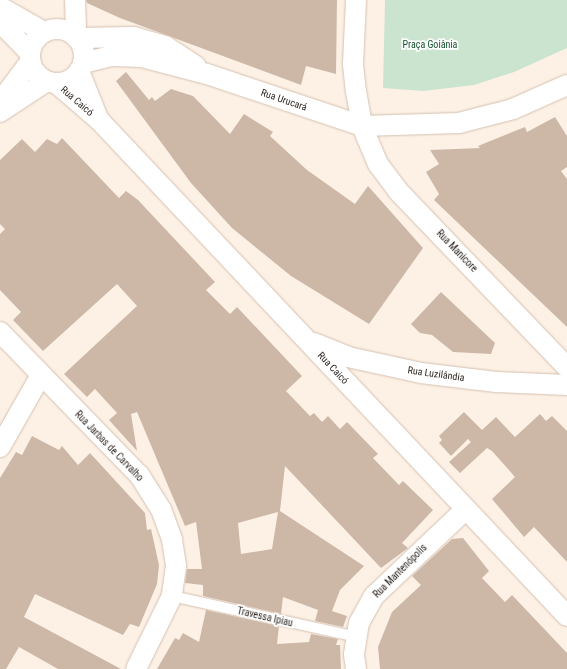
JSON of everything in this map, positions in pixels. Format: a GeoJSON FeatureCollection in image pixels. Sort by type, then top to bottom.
{"type":"FeatureCollection","features":[{"type":"Feature","properties":{"kind":"street"},"geometry":{"type":"LineString","coordinates":[[64,0],[65,34]]}},
{"type":"Feature","properties":{"kind":"street"},"geometry":{"type":"LineString","coordinates":[[65,34],[75,0]]}},
{"type":"Feature","properties":{"kind":"street"},"geometry":{"type":"LineString","coordinates":[[356,0],[353,64],[362,126],[459,123],[513,109],[567,85]]}},
{"type":"Feature","properties":{"kind":"street"},"geometry":{"type":"LineString","coordinates":[[0,7],[65,34],[83,50],[81,67],[69,79],[52,82],[0,112]]}},
{"type":"Feature","properties":{"kind":"street"},"geometry":{"type":"LineString","coordinates":[[0,22],[30,57],[40,76],[52,82]]}},
{"type":"Feature","properties":{"kind":"street"},"geometry":{"type":"LineString","coordinates":[[0,102],[30,57],[32,44],[65,34]]}},
{"type":"Feature","properties":{"kind":"street","name":"Rua Urucará"},"geometry":{"type":"LineString","coordinates":[[65,34],[134,37],[165,46],[207,74]]}},
{"type":"Feature","properties":{"kind":"street","name":"Rua Urucará"},"geometry":{"type":"LineString","coordinates":[[81,67],[112,56],[131,56],[207,74],[362,126]]}},
{"type":"Feature","properties":{"kind":"street","name":"Rua Caicó"},"geometry":{"type":"LineString","coordinates":[[81,67],[99,120]]}},
{"type":"Feature","properties":{"kind":"street","name":"Rua Caicó"},"geometry":{"type":"LineString","coordinates":[[52,82],[99,120],[465,510],[567,616]]}},
{"type":"Feature","properties":{"kind":"street","name":"Rua Manicore"},"geometry":{"type":"LineString","coordinates":[[362,126],[378,164],[398,191],[567,367]]}},
{"type":"Feature","properties":{"kind":"street","name":"Rua Jarbas de Carvalho"},"geometry":{"type":"LineString","coordinates":[[0,332],[140,476],[161,509],[172,540],[176,566],[172,596],[136,669]]}},
{"type":"Feature","properties":{"kind":"street","name":"Rua Luzilândia"},"geometry":{"type":"LineString","coordinates":[[308,341],[348,357],[421,373],[497,382],[567,385]]}},
{"type":"Feature","properties":{"kind":"street"},"geometry":{"type":"LineString","coordinates":[[0,447],[41,375]]}},
{"type":"Feature","properties":{"kind":"street","name":"Rua Mantenópolis"},"geometry":{"type":"LineString","coordinates":[[356,669],[359,623],[374,596],[465,510]]}},
{"type":"Feature","properties":{"kind":"lane","name":"Travessa Ipiau"},"geometry":{"type":"LineString","coordinates":[[172,596],[357,637]]}},
{"type":"Feature","properties":{"kind":"green space","name":"Praça Goiânia"},"geometry":{"type":"Polygon","coordinates":[[[385,0],[567,0],[567,48],[514,72],[474,85],[423,91],[383,88],[385,0]]]}},
{"type":"Feature","properties":{"kind":"building"},"geometry":{"type":"Polygon","coordinates":[[[86,0],[337,0],[336,74],[306,66],[301,85],[120,18],[87,3],[86,0]]]}},
{"type":"Feature","properties":{"kind":"building"},"geometry":{"type":"Polygon","coordinates":[[[126,72],[149,100],[152,97],[155,101],[171,89],[193,96],[230,134],[244,114],[273,132],[270,136],[307,170],[355,204],[368,186],[423,248],[369,324],[291,276],[232,228],[191,183],[116,81],[126,72]]]}},
{"type":"Feature","properties":{"kind":"building"},"geometry":{"type":"Polygon","coordinates":[[[555,117],[567,136],[567,167],[561,171],[567,179],[567,327],[434,200],[439,194],[426,172],[439,164],[430,150],[480,148],[478,146],[525,127],[527,132],[555,117]]]}},
{"type":"Feature","properties":{"kind":"building"},"geometry":{"type":"Polygon","coordinates":[[[62,138],[119,198],[126,191],[138,200],[215,282],[206,290],[230,314],[237,307],[302,376],[286,391],[310,416],[314,413],[322,422],[328,416],[340,429],[347,422],[378,454],[373,458],[399,485],[403,481],[433,510],[402,543],[408,548],[381,568],[285,466],[280,511],[364,566],[340,590],[332,611],[347,616],[343,627],[315,621],[318,610],[283,597],[281,614],[203,596],[203,585],[185,583],[187,569],[202,569],[196,522],[185,526],[137,412],[131,414],[137,451],[109,420],[117,413],[95,389],[87,397],[64,374],[137,306],[117,284],[43,351],[13,320],[21,312],[0,290],[0,234],[5,229],[0,224],[0,160],[22,139],[35,152],[47,139],[57,144],[62,138]],[[278,512],[238,523],[241,554],[272,549],[278,512]]]}},
{"type":"Feature","properties":{"kind":"building"},"geometry":{"type":"Polygon","coordinates":[[[441,292],[495,343],[491,354],[453,352],[432,335],[420,333],[411,324],[441,292]]]}},
{"type":"Feature","properties":{"kind":"building"},"geometry":{"type":"Polygon","coordinates":[[[464,412],[482,430],[496,417],[515,437],[540,414],[546,421],[552,416],[567,431],[567,562],[534,527],[524,537],[492,499],[515,477],[492,451],[487,448],[460,473],[449,462],[471,442],[468,439],[451,456],[439,443],[442,440],[439,436],[464,412]]]}},
{"type":"Feature","properties":{"kind":"building"},"geometry":{"type":"Polygon","coordinates":[[[32,436],[59,450],[62,446],[78,465],[90,453],[145,513],[147,530],[151,529],[159,565],[157,584],[139,627],[130,624],[123,635],[35,594],[24,617],[121,669],[58,669],[19,647],[6,669],[0,669],[0,478],[16,452],[22,455],[32,436]]]}},
{"type":"Feature","properties":{"kind":"building"},"geometry":{"type":"Polygon","coordinates":[[[463,538],[489,571],[482,578],[505,602],[512,595],[567,653],[567,669],[380,669],[378,647],[392,612],[421,585],[412,576],[452,539],[463,538]]]}},
{"type":"Feature","properties":{"kind":"building"},"geometry":{"type":"Polygon","coordinates":[[[206,610],[279,626],[277,644],[309,642],[311,634],[338,639],[336,645],[340,645],[341,669],[157,669],[175,638],[179,640],[183,633],[199,642],[206,610]]]}}]}
